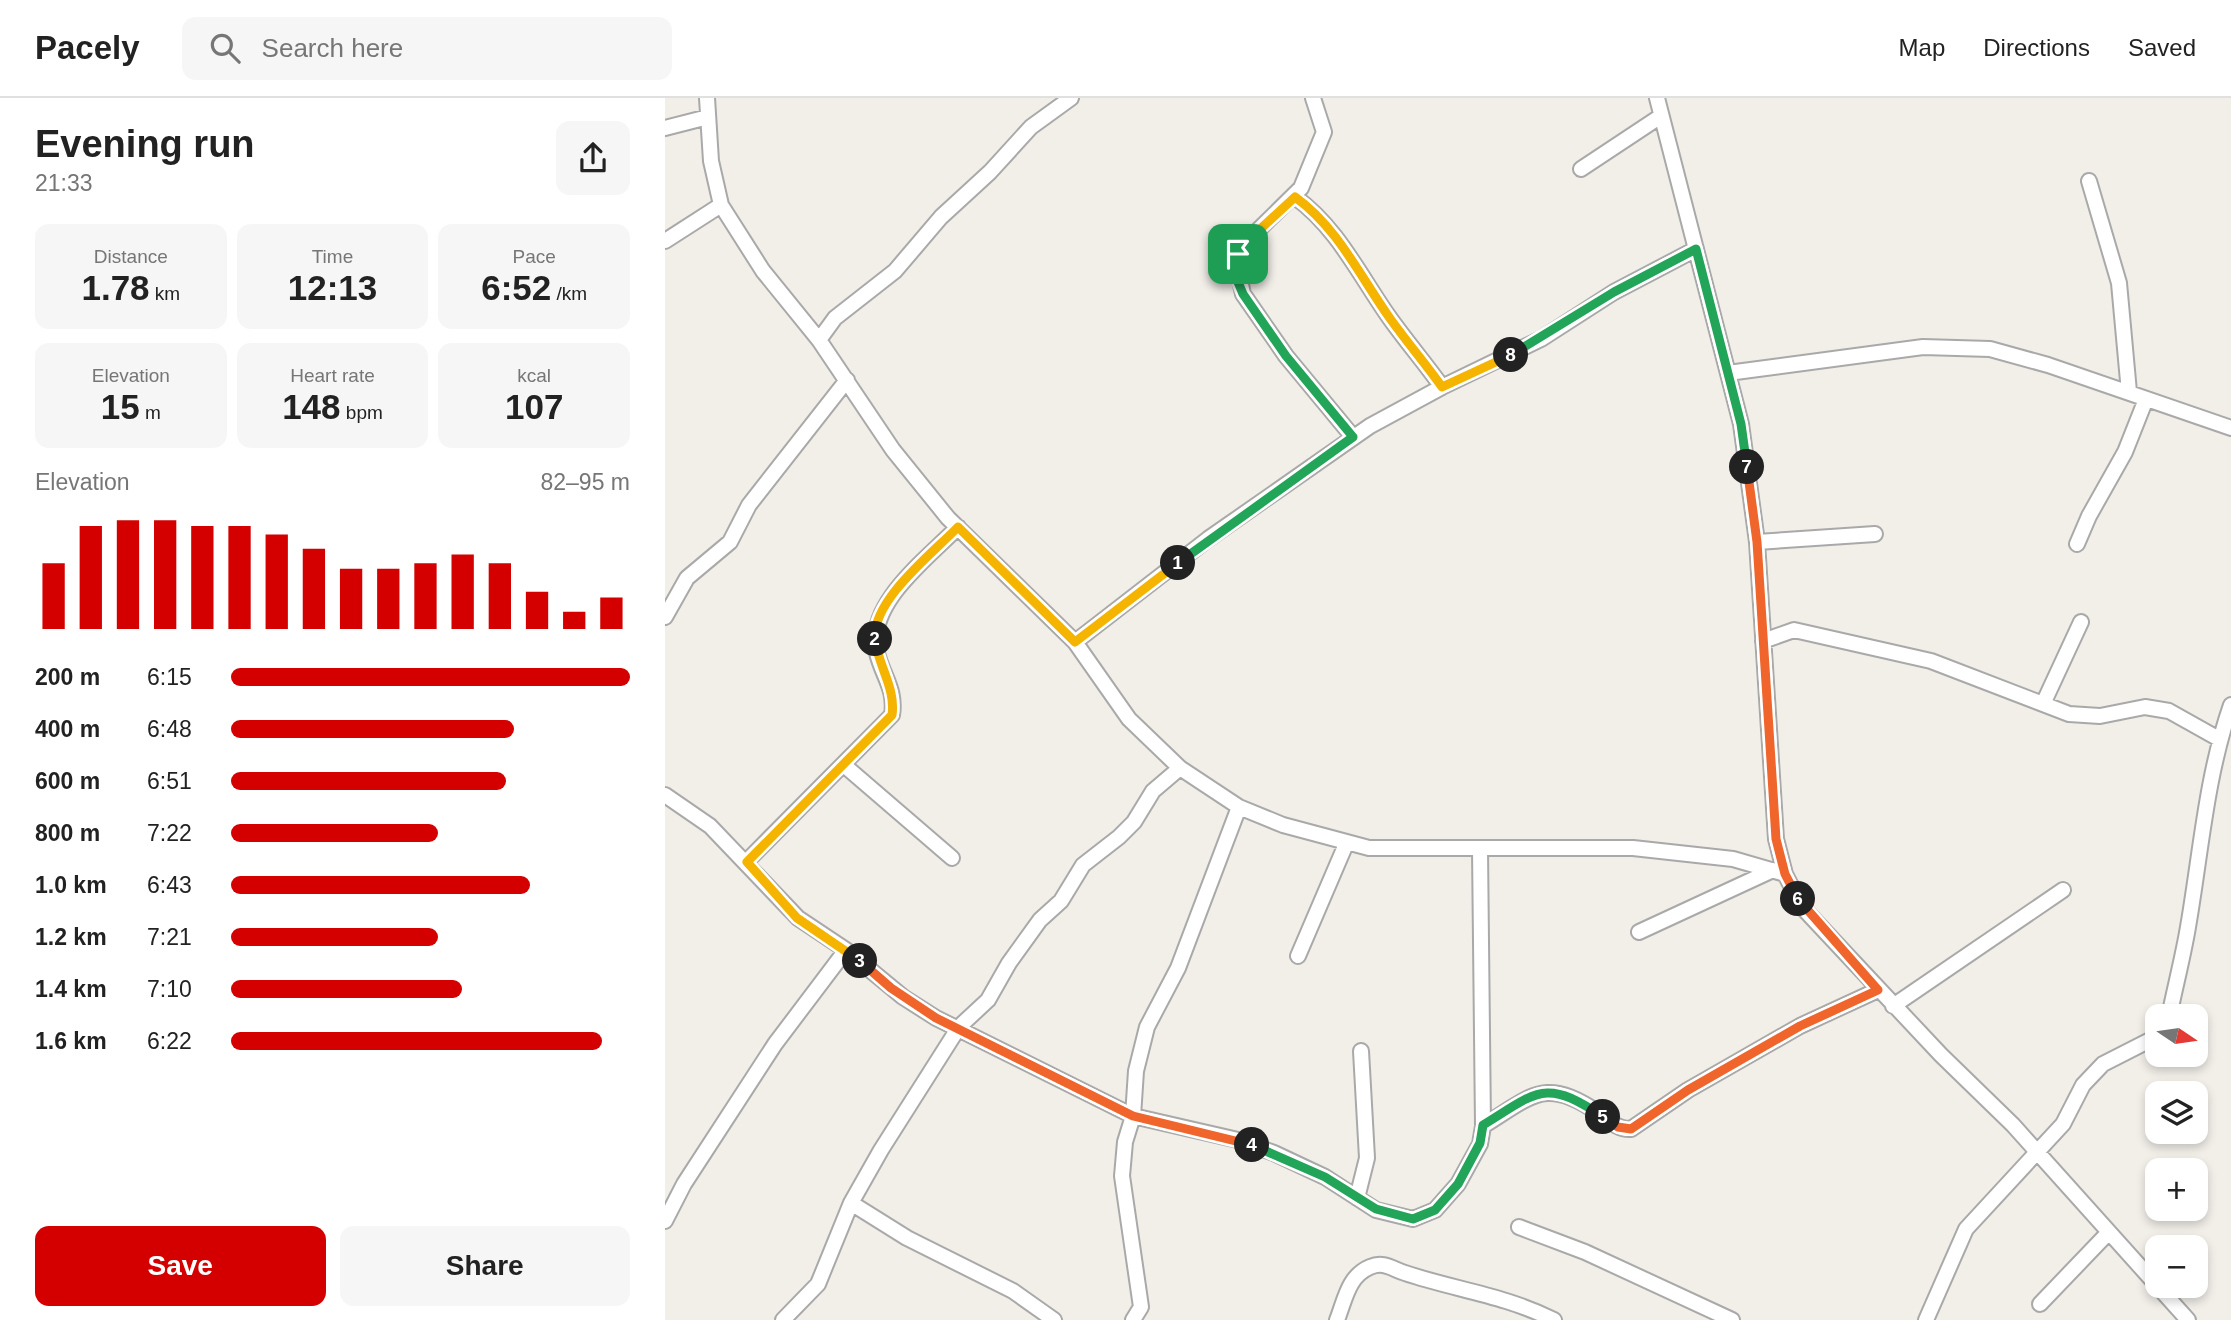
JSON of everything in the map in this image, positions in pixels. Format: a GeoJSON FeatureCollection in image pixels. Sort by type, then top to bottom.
{"type":"FeatureCollection","features":[{"type":"Feature","properties":{"kind":"street"},"geometry":{"type":"LineString","coordinates":[[707,98],[711,161],[721,205],[763,271],[819,340],[893,450],[958,527],[1075,642],[1129,719],[1180,768],[1239,807],[1346,844],[1369,848],[1633,848],[1733,859],[1779,872]]}},
{"type":"Feature","properties":{"kind":"street"},"geometry":{"type":"LineString","coordinates":[[819,340],[835,318],[895,271],[941,216],[990,172],[1031,127],[1071,98]]}},
{"type":"Feature","properties":{"kind":"street"},"geometry":{"type":"LineString","coordinates":[[1313,98],[1324,132],[1295,197],[1243,245],[1238,254],[1238,282],[1243,294],[1286,356],[1353,437]]}},
{"type":"Feature","properties":{"kind":"street"},"geometry":{"type":"LineString","coordinates":[[1657,98],[1741,424],[1757,542],[1772,802],[1779,872],[1802,907],[1893,1006],[2037,1151],[2188,1320]]}},
{"type":"Feature","properties":{"kind":"street"},"geometry":{"type":"LineString","coordinates":[[1581,169],[1661,116]]}},
{"type":"Feature","properties":{"kind":"street"},"geometry":{"type":"LineString","coordinates":[[665,128],[708,117]]}},
{"type":"Feature","properties":{"kind":"street"},"geometry":{"type":"LineString","coordinates":[[2089,181],[2119,283],[2129,393]]}},
{"type":"Feature","properties":{"kind":"street"},"geometry":{"type":"LineString","coordinates":[[1295,197],[1307,206],[1345,250],[1389,317],[1442,387]]}},
{"type":"Feature","properties":{"kind":"street"},"geometry":{"type":"LineString","coordinates":[[665,241],[721,205]]}},
{"type":"Feature","properties":{"kind":"street"},"geometry":{"type":"LineString","coordinates":[[1075,642],[1208,539],[1353,437],[1442,387],[1541,340],[1614,292],[1696,249]]}},
{"type":"Feature","properties":{"kind":"street"},"geometry":{"type":"LineString","coordinates":[[1728,373],[1923,347],[1990,349],[2231,428]]}},
{"type":"Feature","properties":{"kind":"street"},"geometry":{"type":"LineString","coordinates":[[665,617],[687,578],[730,542],[740,519],[847,380]]}},
{"type":"Feature","properties":{"kind":"street"},"geometry":{"type":"LineString","coordinates":[[2077,544],[2089,516],[2125,452],[2146,398]]}},
{"type":"Feature","properties":{"kind":"street"},"geometry":{"type":"LineString","coordinates":[[747,862],[845,766],[892,715],[894,698],[877,653],[875,634],[878,618],[886,602],[958,527]]}},
{"type":"Feature","properties":{"kind":"street"},"geometry":{"type":"LineString","coordinates":[[1757,542],[1875,534]]}},
{"type":"Feature","properties":{"kind":"street"},"geometry":{"type":"LineString","coordinates":[[2043,704],[2081,622]]}},
{"type":"Feature","properties":{"kind":"street"},"geometry":{"type":"LineString","coordinates":[[1763,641],[1794,630],[1931,661],[2069,714],[2085,716],[2145,707],[2169,711],[2219,739]]}},
{"type":"Feature","properties":{"kind":"street"},"geometry":{"type":"LineString","coordinates":[[2172,1004],[2188,927],[2199,840],[2219,739],[2231,705]]}},
{"type":"Feature","properties":{"kind":"street"},"geometry":{"type":"LineString","coordinates":[[845,766],[952,858]]}},
{"type":"Feature","properties":{"kind":"street"},"geometry":{"type":"LineString","coordinates":[[783,1320],[818,1284],[851,1203],[958,1027],[988,1000],[1009,963],[1040,920],[1061,901],[1083,865],[1134,822],[1153,791],[1180,768]]}},
{"type":"Feature","properties":{"kind":"street"},"geometry":{"type":"LineString","coordinates":[[665,795],[692,811],[747,862],[797,918],[846,950],[897,992],[936,1018],[1133,1116],[1250,1144],[1325,1177],[1386,1213],[1413,1219],[1435,1210],[1458,1184],[1480,1143],[1483,1125],[1480,849]]}},
{"type":"Feature","properties":{"kind":"street"},"geometry":{"type":"LineString","coordinates":[[1133,1320],[1141,1307],[1122,1176],[1125,1142],[1133,1116],[1136,1071],[1147,1027],[1178,968],[1239,807]]}},
{"type":"Feature","properties":{"kind":"street"},"geometry":{"type":"LineString","coordinates":[[1298,956],[1346,844]]}},
{"type":"Feature","properties":{"kind":"street"},"geometry":{"type":"LineString","coordinates":[[1639,932],[1779,872]]}},
{"type":"Feature","properties":{"kind":"street"},"geometry":{"type":"LineString","coordinates":[[1893,1006],[2063,890]]}},
{"type":"Feature","properties":{"kind":"street"},"geometry":{"type":"LineString","coordinates":[[665,1221],[684,1184],[775,1044],[846,950]]}},
{"type":"Feature","properties":{"kind":"street"},"geometry":{"type":"LineString","coordinates":[[1483,1125],[1542,1091],[1556,1092],[1580,1101],[1618,1127],[1631,1129],[1688,1090],[1800,1026],[1878,990]]}},
{"type":"Feature","properties":{"kind":"street"},"geometry":{"type":"LineString","coordinates":[[1926,1320],[1966,1229],[2063,1124],[2083,1085],[2103,1064],[2145,1043]]}},
{"type":"Feature","properties":{"kind":"street"},"geometry":{"type":"LineString","coordinates":[[1357,1198],[1367,1158],[1361,1051]]}},
{"type":"Feature","properties":{"kind":"street"},"geometry":{"type":"LineString","coordinates":[[851,1203],[898,1233],[1013,1291],[1054,1320]]}},
{"type":"Feature","properties":{"kind":"street"},"geometry":{"type":"LineString","coordinates":[[1519,1227],[1585,1252],[1732,1320]]}},
{"type":"Feature","properties":{"kind":"street"},"geometry":{"type":"LineString","coordinates":[[2040,1304],[2109,1231]]}},
{"type":"Feature","properties":{"kind":"street"},"geometry":{"type":"LineString","coordinates":[[1338,1320],[1351,1281],[1370,1266],[1383,1264],[1403,1273],[1510,1301],[1554,1320]]}},
{"type":"Feature","properties":{"kind":"route"},"geometry":{"type":"LineString","coordinates":[[1295,197],[1307,206],[1345,250],[1389,317],[1442,387],[1541,340],[1614,292],[1696,249],[1741,424],[1757,542],[1776,839],[1785,874],[1802,907],[1878,990],[1834,1013],[1800,1026],[1688,1090],[1631,1129],[1618,1127],[1580,1101],[1556,1092],[1542,1091],[1483,1125],[1480,1143],[1458,1184],[1435,1210],[1413,1219],[1395,1217],[1376,1209],[1325,1177],[1274,1153],[1238,1140],[1133,1116],[936,1018],[891,988],[846,950],[797,918],[747,862],[845,766],[892,715],[894,698],[877,653],[875,634],[878,618],[886,602],[958,527],[1075,642],[1208,539],[1353,437],[1286,356],[1243,294],[1238,282],[1238,254],[1243,245],[1295,197]]}}]}
